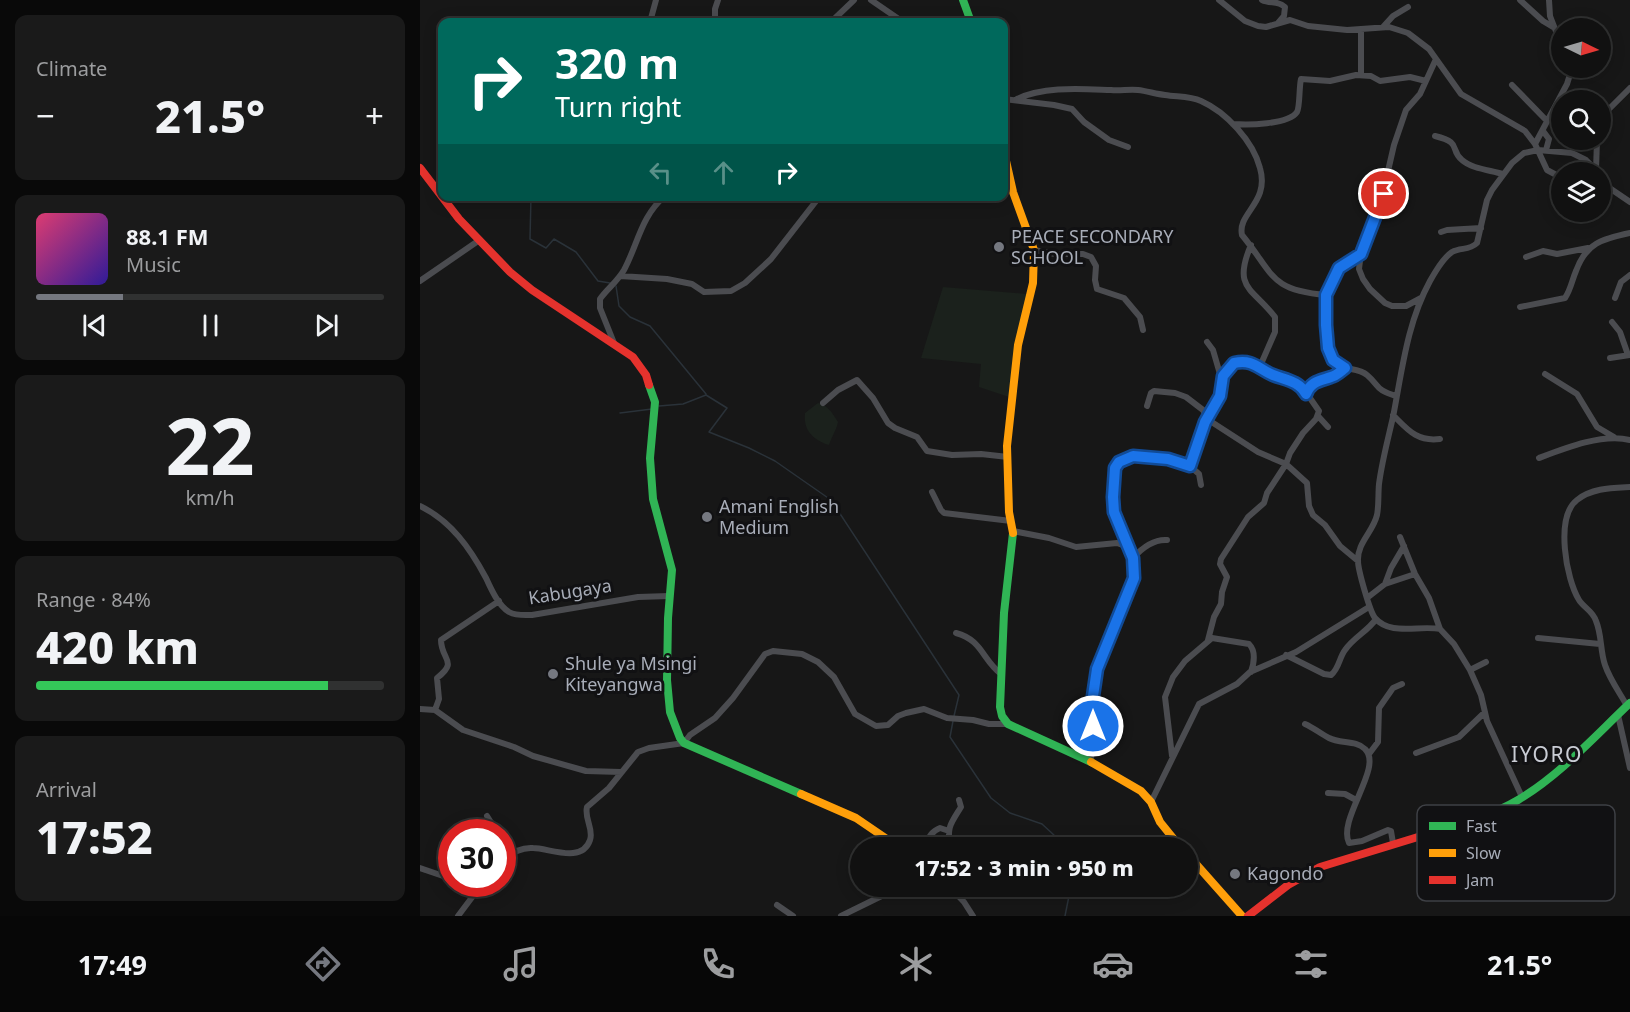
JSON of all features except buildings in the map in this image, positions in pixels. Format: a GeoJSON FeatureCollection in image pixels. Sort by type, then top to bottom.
{"type":"FeatureCollection","features":[{"type":"Feature","properties":{"kind":"main road"},"geometry":{"type":"LineString","coordinates":[[963,0],[970,18]]}},
{"type":"Feature","properties":{"kind":"main road"},"geometry":{"type":"LineString","coordinates":[[420,168],[438,190]]}},
{"type":"Feature","properties":{"kind":"main road"},"geometry":{"type":"LineString","coordinates":[[1008,168],[1034,250],[1033,283],[1018,345],[1009,424],[1008,457],[1013,531],[1001,674],[1002,716],[1008,724],[1076,754],[1141,791],[1151,802],[1160,822],[1172,837]]}},
{"type":"Feature","properties":{"kind":"main road"},"geometry":{"type":"LineString","coordinates":[[447,201],[478,240],[510,272],[531,290],[633,357],[646,375],[655,402],[650,472],[653,499],[672,570],[669,596],[668,701],[676,732],[684,743],[856,818],[884,837]]}},
{"type":"Feature","properties":{"kind":"main road"},"geometry":{"type":"LineString","coordinates":[[1507,805],[1552,777],[1628,704]]}},
{"type":"Feature","properties":{"kind":"main road"},"geometry":{"type":"LineString","coordinates":[[1248,916],[1306,874],[1337,861],[1417,836]]}},
{"type":"Feature","properties":{"kind":"main road"},"geometry":{"type":"LineString","coordinates":[[1198,866],[1242,916]]}},
{"type":"Feature","properties":{"kind":"street"},"geometry":{"type":"LineString","coordinates":[[651,18],[656,0]]}},
{"type":"Feature","properties":{"kind":"street"},"geometry":{"type":"LineString","coordinates":[[715,18],[718,0]]}},
{"type":"Feature","properties":{"kind":"street"},"geometry":{"type":"LineString","coordinates":[[835,18],[854,0]]}},
{"type":"Feature","properties":{"kind":"street"},"geometry":{"type":"LineString","coordinates":[[871,0],[897,18]]}},
{"type":"Feature","properties":{"kind":"street"},"geometry":{"type":"LineString","coordinates":[[1219,0],[1252,24],[1266,27],[1290,20],[1308,26],[1361,30],[1396,28],[1416,38],[1430,49],[1461,94],[1528,134],[1537,147],[1547,170],[1551,172]]}},
{"type":"Feature","properties":{"kind":"street"},"geometry":{"type":"LineString","coordinates":[[1262,0],[1269,3],[1280,3],[1285,7],[1284,16],[1277,24]]}},
{"type":"Feature","properties":{"kind":"street"},"geometry":{"type":"LineString","coordinates":[[1520,0],[1551,26]]}},
{"type":"Feature","properties":{"kind":"street"},"geometry":{"type":"LineString","coordinates":[[1549,0],[1552,18]]}},
{"type":"Feature","properties":{"kind":"street"},"geometry":{"type":"LineString","coordinates":[[1383,27],[1393,16],[1408,7]]}},
{"type":"Feature","properties":{"kind":"street"},"geometry":{"type":"LineString","coordinates":[[1361,30],[1361,75]]}},
{"type":"Feature","properties":{"kind":"street"},"geometry":{"type":"LineString","coordinates":[[1421,298],[1406,306],[1392,306],[1385,303],[1370,289],[1359,269],[1361,254],[1384,194],[1398,130],[1406,110],[1420,94],[1436,59]]}},
{"type":"Feature","properties":{"kind":"street"},"geometry":{"type":"LineString","coordinates":[[1233,124],[1251,125],[1274,122],[1294,115],[1298,110],[1301,80],[1330,81],[1361,75],[1375,77],[1380,81],[1410,77],[1426,81]]}},
{"type":"Feature","properties":{"kind":"street"},"geometry":{"type":"LineString","coordinates":[[1512,85],[1547,121]]}},
{"type":"Feature","properties":{"kind":"street"},"geometry":{"type":"LineString","coordinates":[[1611,107],[1630,88]]}},
{"type":"Feature","properties":{"kind":"street"},"geometry":{"type":"LineString","coordinates":[[1017,99],[1030,93],[1045,91],[1096,89],[1139,90],[1202,101],[1233,124],[1254,153],[1262,174],[1263,183],[1258,200],[1242,225],[1242,235],[1277,281],[1292,289],[1326,295]]}},
{"type":"Feature","properties":{"kind":"street"},"geometry":{"type":"LineString","coordinates":[[1008,99],[1072,109],[1084,122],[1109,140],[1128,147]]}},
{"type":"Feature","properties":{"kind":"street"},"geometry":{"type":"LineString","coordinates":[[1537,147],[1551,112]]}},
{"type":"Feature","properties":{"kind":"street"},"geometry":{"type":"LineString","coordinates":[[1543,131],[1549,140],[1546,150]]}},
{"type":"Feature","properties":{"kind":"street"},"geometry":{"type":"LineString","coordinates":[[1435,136],[1453,143],[1458,156],[1468,164],[1503,174]]}},
{"type":"Feature","properties":{"kind":"street"},"geometry":{"type":"LineString","coordinates":[[1440,629],[1425,626],[1400,629],[1382,624],[1369,607],[1358,561],[1364,540],[1376,520],[1379,485],[1399,375],[1421,298],[1431,279],[1451,253],[1477,243],[1487,200],[1503,174],[1524,153],[1537,147],[1572,153],[1588,162]]}},
{"type":"Feature","properties":{"kind":"street"},"geometry":{"type":"LineString","coordinates":[[1611,190],[1630,202]]}},
{"type":"Feature","properties":{"kind":"street"},"geometry":{"type":"LineString","coordinates":[[615,346],[599,305],[601,298],[618,279],[648,215],[661,201]]}},
{"type":"Feature","properties":{"kind":"street"},"geometry":{"type":"LineString","coordinates":[[618,279],[667,279],[692,284],[704,292],[731,291],[745,283],[771,259],[816,201]]}},
{"type":"Feature","properties":{"kind":"street"},"geometry":{"type":"LineString","coordinates":[[1442,232],[1481,228]]}},
{"type":"Feature","properties":{"kind":"street"},"geometry":{"type":"LineString","coordinates":[[1526,257],[1543,251],[1557,254],[1589,248],[1602,240],[1630,233]]}},
{"type":"Feature","properties":{"kind":"street"},"geometry":{"type":"LineString","coordinates":[[420,281],[478,240]]}},
{"type":"Feature","properties":{"kind":"street"},"geometry":{"type":"LineString","coordinates":[[1251,245],[1246,259],[1244,281],[1250,291],[1272,313],[1276,321],[1272,342],[1259,365]]}},
{"type":"Feature","properties":{"kind":"street"},"geometry":{"type":"LineString","coordinates":[[1520,307],[1565,298],[1580,261],[1589,248]]}},
{"type":"Feature","properties":{"kind":"street"},"geometry":{"type":"LineString","coordinates":[[1034,250],[1055,254],[1083,254],[1091,257],[1096,266],[1095,280],[1098,289],[1124,298],[1140,317],[1143,330]]}},
{"type":"Feature","properties":{"kind":"street"},"geometry":{"type":"LineString","coordinates":[[1361,254],[1339,268],[1326,295],[1328,348],[1333,360],[1345,368],[1361,371],[1378,389],[1396,396]]}},
{"type":"Feature","properties":{"kind":"street"},"geometry":{"type":"LineString","coordinates":[[1616,298],[1621,282],[1630,274]]}},
{"type":"Feature","properties":{"kind":"street"},"geometry":{"type":"LineString","coordinates":[[1610,358],[1629,355],[1620,332],[1612,322]]}},
{"type":"Feature","properties":{"kind":"street"},"geometry":{"type":"LineString","coordinates":[[1207,342],[1213,350],[1222,381]]}},
{"type":"Feature","properties":{"kind":"street"},"geometry":{"type":"LineString","coordinates":[[1190,466],[1207,419],[1220,396],[1224,374],[1234,363],[1259,365],[1270,374],[1299,385],[1318,409],[1318,416],[1303,433],[1267,492],[1264,503],[1248,517],[1220,562],[1227,580],[1208,640]]}},
{"type":"Feature","properties":{"kind":"street"},"geometry":{"type":"LineString","coordinates":[[1306,394],[1312,384],[1323,378],[1331,377],[1345,368]]}},
{"type":"Feature","properties":{"kind":"street"},"geometry":{"type":"LineString","coordinates":[[1545,374],[1578,394],[1594,424],[1614,437]]}},
{"type":"Feature","properties":{"kind":"street"},"geometry":{"type":"LineString","coordinates":[[823,403],[838,390],[858,380],[873,398],[888,423],[918,437],[927,451],[1008,457]]}},
{"type":"Feature","properties":{"kind":"street"},"geometry":{"type":"LineString","coordinates":[[1147,406],[1151,393],[1154,391],[1175,393],[1196,404],[1203,410],[1207,419],[1258,452],[1286,464],[1306,483],[1309,506],[1313,515],[1325,525],[1340,546],[1358,561]]}},
{"type":"Feature","properties":{"kind":"street"},"geometry":{"type":"LineString","coordinates":[[1393,415],[1407,431],[1417,438],[1440,439]]}},
{"type":"Feature","properties":{"kind":"street"},"geometry":{"type":"LineString","coordinates":[[1318,416],[1328,427]]}},
{"type":"Feature","properties":{"kind":"street"},"geometry":{"type":"LineString","coordinates":[[1539,458],[1554,451],[1603,438],[1614,437],[1630,440]]}},
{"type":"Feature","properties":{"kind":"street"},"geometry":{"type":"LineString","coordinates":[[1091,762],[1094,683],[1102,656],[1134,578],[1133,558],[1114,512],[1114,473],[1119,462],[1133,456],[1168,459],[1190,466],[1199,474],[1202,485]]}},
{"type":"Feature","properties":{"kind":"street"},"geometry":{"type":"LineString","coordinates":[[1628,704],[1605,666],[1595,617],[1579,599],[1569,570],[1564,536],[1568,512],[1575,501],[1596,491],[1630,487]]}},
{"type":"Feature","properties":{"kind":"street"},"geometry":{"type":"LineString","coordinates":[[932,492],[944,513],[1011,521]]}},
{"type":"Feature","properties":{"kind":"street"},"geometry":{"type":"LineString","coordinates":[[422,510],[440,518],[461,537],[499,601],[441,640],[448,666],[445,673],[437,678],[439,699],[435,710]]}},
{"type":"Feature","properties":{"kind":"street"},"geometry":{"type":"LineString","coordinates":[[1013,531],[1049,538],[1076,547],[1117,543],[1128,546]]}},
{"type":"Feature","properties":{"kind":"street"},"geometry":{"type":"LineString","coordinates":[[1401,537],[1440,629],[1454,644],[1470,670],[1481,695],[1484,712],[1522,797]]}},
{"type":"Feature","properties":{"kind":"street"},"geometry":{"type":"LineString","coordinates":[[1133,558],[1147,545],[1167,540]]}},
{"type":"Feature","properties":{"kind":"street"},"geometry":{"type":"LineString","coordinates":[[1385,584],[1404,546]]}},
{"type":"Feature","properties":{"kind":"street"},"geometry":{"type":"LineString","coordinates":[[1367,598],[1385,584],[1415,574]]}},
{"type":"Feature","properties":{"kind":"street","name":"Kabugaya"},"geometry":{"type":"LineString","coordinates":[[499,601],[508,612],[515,615],[532,615],[638,597],[669,596]]}},
{"type":"Feature","properties":{"kind":"street"},"geometry":{"type":"LineString","coordinates":[[1151,802],[1199,704],[1237,684],[1250,672],[1302,649],[1312,640],[1341,626],[1369,607]]}},
{"type":"Feature","properties":{"kind":"street"},"geometry":{"type":"LineString","coordinates":[[1286,656],[1324,674],[1331,675],[1335,672],[1346,649],[1362,631],[1370,628],[1376,619]]}},
{"type":"Feature","properties":{"kind":"street"},"geometry":{"type":"LineString","coordinates":[[957,633],[971,638],[990,664],[1001,674]]}},
{"type":"Feature","properties":{"kind":"street"},"geometry":{"type":"LineString","coordinates":[[1172,756],[1165,697],[1168,686],[1179,669],[1208,640],[1215,638],[1249,644],[1252,647],[1254,661],[1250,672]]}},
{"type":"Feature","properties":{"kind":"street"},"geometry":{"type":"LineString","coordinates":[[1539,638],[1600,644]]}},
{"type":"Feature","properties":{"kind":"street"},"geometry":{"type":"LineString","coordinates":[[516,851],[527,848],[569,854],[583,848],[590,841],[591,836],[586,818],[587,807],[609,788],[633,757],[643,750],[684,743],[690,735],[715,718],[733,698],[765,654],[774,651],[802,654],[818,662],[834,677],[855,714],[876,726],[888,724],[906,713],[924,709],[947,718],[989,724],[1008,724]]}},
{"type":"Feature","properties":{"kind":"street"},"geometry":{"type":"LineString","coordinates":[[1470,670],[1486,662]]}},
{"type":"Feature","properties":{"kind":"street"},"geometry":{"type":"LineString","coordinates":[[1369,754],[1378,742],[1379,708],[1393,688],[1402,684]]}},
{"type":"Feature","properties":{"kind":"street"},"geometry":{"type":"LineString","coordinates":[[420,709],[435,710],[463,730],[514,747],[533,756],[586,771],[621,772]]}},
{"type":"Feature","properties":{"kind":"street"},"geometry":{"type":"LineString","coordinates":[[1416,753],[1459,737],[1484,712]]}},
{"type":"Feature","properties":{"kind":"street"},"geometry":{"type":"LineString","coordinates":[[1618,715],[1630,768]]}},
{"type":"Feature","properties":{"kind":"street"},"geometry":{"type":"LineString","coordinates":[[1305,724],[1329,738],[1357,745],[1369,754],[1367,775],[1356,800],[1347,837],[1350,843],[1362,841],[1388,830],[1391,831],[1393,843]]}},
{"type":"Feature","properties":{"kind":"street"},"geometry":{"type":"LineString","coordinates":[[1328,793],[1345,794],[1356,800]]}},
{"type":"Feature","properties":{"kind":"street"},"geometry":{"type":"LineString","coordinates":[[949,837],[954,816],[961,807],[958,800]]}},
{"type":"Feature","properties":{"kind":"street"},"geometry":{"type":"LineString","coordinates":[[929,837],[937,829],[943,828],[949,831]]}},
{"type":"Feature","properties":{"kind":"street"},"geometry":{"type":"LineString","coordinates":[[420,868],[438,874]]}},
{"type":"Feature","properties":{"kind":"street"},"geometry":{"type":"LineString","coordinates":[[458,916],[472,897]]}},
{"type":"Feature","properties":{"kind":"street"},"geometry":{"type":"LineString","coordinates":[[841,916],[880,897]]}},
{"type":"Feature","properties":{"kind":"street"},"geometry":{"type":"LineString","coordinates":[[959,897],[973,916]]}},
{"type":"Feature","properties":{"kind":"street"},"geometry":{"type":"LineString","coordinates":[[777,905],[793,916]]}},
{"type":"Feature","properties":{"kind":"shaded area"},"geometry":{"type":"Polygon","coordinates":[[[943,287],[1027,294],[1009,397],[979,387],[981,364],[921,358],[943,287]]]}},
{"type":"Feature","properties":{"kind":"shaded area"},"geometry":{"type":"Polygon","coordinates":[[[818,403],[827,408],[838,422],[829,445],[818,440],[807,429],[805,413],[818,403]]]}},
{"type":"Feature","properties":{"kind":"waterway"},"geometry":{"type":"LineString","coordinates":[[531,201],[530,239],[546,248],[554,239],[576,252],[598,281],[610,283]]}},
{"type":"Feature","properties":{"kind":"waterway"},"geometry":{"type":"LineString","coordinates":[[616,286],[619,306],[630,317],[650,326],[706,394]]}},
{"type":"Feature","properties":{"kind":"waterway"},"geometry":{"type":"LineString","coordinates":[[659,406],[683,404],[706,395],[727,408],[709,432],[775,461],[831,500],[959,695],[954,716]]}},
{"type":"Feature","properties":{"kind":"waterway"},"geometry":{"type":"LineString","coordinates":[[620,413],[652,409]]}},
{"type":"Feature","properties":{"kind":"waterway"},"geometry":{"type":"LineString","coordinates":[[953,721],[950,737],[991,798],[1010,813],[1042,824],[1056,837]]}},
{"type":"Feature","properties":{"kind":"waterway"},"geometry":{"type":"LineString","coordinates":[[1065,916],[1069,897]]}},
{"type":"Feature","properties":{"kind":"traffic: fast"},"geometry":{"type":"LineString","coordinates":[[963,0],[970,18]]}},
{"type":"Feature","properties":{"kind":"traffic: fast"},"geometry":{"type":"LineString","coordinates":[[649,385],[655,402],[650,458],[653,499],[672,570],[668,618],[667,680],[670,712],[684,743],[801,794]]}},
{"type":"Feature","properties":{"kind":"traffic: fast"},"geometry":{"type":"LineString","coordinates":[[1013,533],[1004,613],[1000,707],[1002,716],[1008,724],[1091,762]]}},
{"type":"Feature","properties":{"kind":"traffic: fast"},"geometry":{"type":"LineString","coordinates":[[1508,805],[1548,779],[1630,703]]}},
{"type":"Feature","properties":{"kind":"traffic: slow"},"geometry":{"type":"LineString","coordinates":[[1008,170],[1013,192],[1034,250],[1033,283],[1018,345],[1007,446],[1009,512],[1013,533]]}},
{"type":"Feature","properties":{"kind":"traffic: slow"},"geometry":{"type":"LineString","coordinates":[[1091,762],[1141,791],[1151,802],[1160,822],[1172,837]]}},
{"type":"Feature","properties":{"kind":"traffic: slow"},"geometry":{"type":"LineString","coordinates":[[801,794],[856,818],[884,837]]}},
{"type":"Feature","properties":{"kind":"traffic: slow"},"geometry":{"type":"LineString","coordinates":[[1198,866],[1242,916]]}},
{"type":"Feature","properties":{"kind":"traffic: jam"},"geometry":{"type":"LineString","coordinates":[[420,168],[438,192]]}},
{"type":"Feature","properties":{"kind":"traffic: jam"},"geometry":{"type":"LineString","coordinates":[[445,201],[459,219],[510,272],[532,290],[633,357],[646,375],[649,385]]}},
{"type":"Feature","properties":{"kind":"traffic: jam"},"geometry":{"type":"LineString","coordinates":[[1248,916],[1288,885],[1320,867],[1417,837]]}},
{"type":"Feature","properties":{"kind":"place","name":"PEACE SECONDARY SCHOOL"},"geometry":{"type":"Point","coordinates":[999,247]}},
{"type":"Feature","properties":{"kind":"place","name":"Amani English Medium"},"geometry":{"type":"Point","coordinates":[707,517]}},
{"type":"Feature","properties":{"kind":"place","name":"Shule ya Msingi Kiteyangwa"},"geometry":{"type":"Point","coordinates":[553,674]}},
{"type":"Feature","properties":{"kind":"place","name":"Kagondo"},"geometry":{"type":"Point","coordinates":[1235,874]}},
{"type":"Feature","properties":{"kind":"district","name":"IYORO"},"geometry":{"type":"Point","coordinates":[1547,755]}},
{"type":"Feature","properties":{"kind":"route"},"geometry":{"type":"LineString","coordinates":[[1093,726],[1092,707],[1097,669],[1134,578],[1133,558],[1114,512],[1115,468],[1119,462],[1133,456],[1168,459],[1190,466],[1205,422],[1220,396],[1223,376],[1234,363],[1246,362],[1259,365],[1270,374],[1299,385],[1306,394],[1312,384],[1323,378],[1331,377],[1345,368],[1333,360],[1328,348],[1326,295],[1339,268],[1361,254],[1384,194]]}}]}
